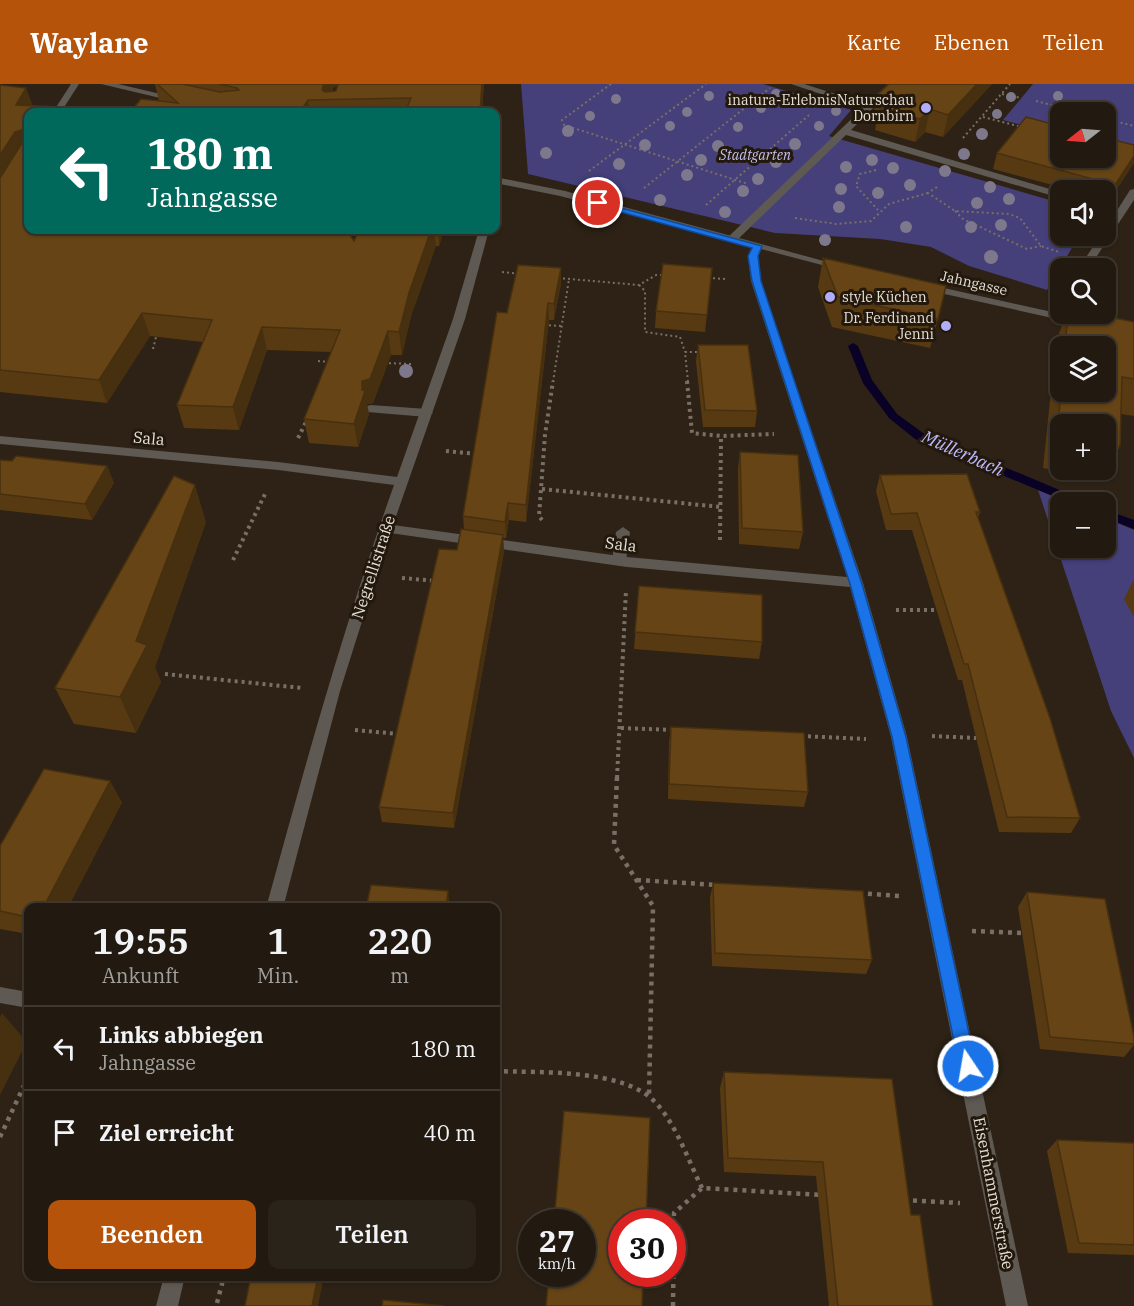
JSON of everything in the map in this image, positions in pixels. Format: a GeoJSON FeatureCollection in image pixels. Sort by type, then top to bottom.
{"type":"FeatureCollection","features":[{"type":"Feature","properties":{"kind":"street"},"geometry":{"type":"LineString","coordinates":[[60,108],[75,84]]}},
{"type":"Feature","properties":{"kind":"street"},"geometry":{"type":"LineString","coordinates":[[105,84],[185,101]]}},
{"type":"Feature","properties":{"kind":"street"},"geometry":{"type":"LineString","coordinates":[[795,84],[869,106]]}},
{"type":"Feature","properties":{"kind":"street"},"geometry":{"type":"LineString","coordinates":[[731,240],[893,84]]}},
{"type":"Feature","properties":{"kind":"street"},"geometry":{"type":"LineString","coordinates":[[844,131],[1050,192]]}},
{"type":"Feature","properties":{"kind":"street"},"geometry":{"type":"LineString","coordinates":[[500,184],[561,193],[731,240],[847,268]]}},
{"type":"Feature","properties":{"kind":"street"},"geometry":{"type":"LineString","coordinates":[[1116,219],[1134,192]]}},
{"type":"Feature","properties":{"kind":"street"},"geometry":{"type":"LineString","coordinates":[[1116,212],[1120,213]]}},
{"type":"Feature","properties":{"kind":"street","name":"Negrellistraße"},"geometry":{"type":"LineString","coordinates":[[275,903],[333,691],[384,528],[403,482],[459,320],[483,234]]}},
{"type":"Feature","properties":{"kind":"street","name":"Eisenhammerstraße"},"geometry":{"type":"LineString","coordinates":[[757,246],[753,256],[756,281],[856,584],[902,748],[1017,1306]]}},
{"type":"Feature","properties":{"kind":"street","name":"Jahngasse"},"geometry":{"type":"LineString","coordinates":[[916,285],[1050,311]]}},
{"type":"Feature","properties":{"kind":"street"},"geometry":{"type":"LineString","coordinates":[[371,409],[427,412]]}},
{"type":"Feature","properties":{"kind":"street","name":"Sala"},"geometry":{"type":"LineString","coordinates":[[0,440],[278,466],[403,482]]}},
{"type":"Feature","properties":{"kind":"street","name":"Sala"},"geometry":{"type":"LineString","coordinates":[[384,528],[623,562],[856,584]]}},
{"type":"Feature","properties":{"kind":"street"},"geometry":{"type":"LineString","coordinates":[[623,532],[623,562]]}},
{"type":"Feature","properties":{"kind":"street"},"geometry":{"type":"LineString","coordinates":[[0,995],[24,999]]}},
{"type":"Feature","properties":{"kind":"street"},"geometry":{"type":"LineString","coordinates":[[167,1306],[174,1281]]}},
{"type":"Feature","properties":{"kind":"path"},"geometry":{"type":"LineString","coordinates":[[612,84],[562,120],[564,125],[778,193]]}},
{"type":"Feature","properties":{"kind":"path"},"geometry":{"type":"LineString","coordinates":[[588,171],[706,84]]}},
{"type":"Feature","properties":{"kind":"path"},"geometry":{"type":"LineString","coordinates":[[636,195],[775,84]]}},
{"type":"Feature","properties":{"kind":"path"},"geometry":{"type":"LineString","coordinates":[[942,159],[983,117],[1010,84]]}},
{"type":"Feature","properties":{"kind":"path"},"geometry":{"type":"LineString","coordinates":[[1002,94],[1021,98]]}},
{"type":"Feature","properties":{"kind":"path"},"geometry":{"type":"LineString","coordinates":[[701,209],[832,95]]}},
{"type":"Feature","properties":{"kind":"path"},"geometry":{"type":"LineString","coordinates":[[1036,101],[1050,104]]}},
{"type":"Feature","properties":{"kind":"path"},"geometry":{"type":"LineString","coordinates":[[983,117],[1027,129]]}},
{"type":"Feature","properties":{"kind":"path"},"geometry":{"type":"LineString","coordinates":[[1116,122],[1134,126]]}},
{"type":"Feature","properties":{"kind":"path"},"geometry":{"type":"LineString","coordinates":[[878,210],[856,186],[860,174],[879,170]]}},
{"type":"Feature","properties":{"kind":"path"},"geometry":{"type":"LineString","coordinates":[[758,213],[836,224],[871,221],[878,210],[904,198],[976,178],[982,171]]}},
{"type":"Feature","properties":{"kind":"path"},"geometry":{"type":"LineString","coordinates":[[928,181],[937,187]]}},
{"type":"Feature","properties":{"kind":"path"},"geometry":{"type":"LineString","coordinates":[[928,193],[963,219],[1028,249],[1041,246]]}},
{"type":"Feature","properties":{"kind":"path"},"geometry":{"type":"LineString","coordinates":[[955,211],[1009,213],[1020,218],[1041,246],[1070,258]]}},
{"type":"Feature","properties":{"kind":"path"},"geometry":{"type":"LineString","coordinates":[[500,272],[523,274]]}},
{"type":"Feature","properties":{"kind":"path"},"geometry":{"type":"LineString","coordinates":[[557,278],[639,285],[656,275],[667,276]]}},
{"type":"Feature","properties":{"kind":"path"},"geometry":{"type":"LineString","coordinates":[[701,278],[756,281]]}},
{"type":"Feature","properties":{"kind":"path"},"geometry":{"type":"LineString","coordinates":[[569,279],[545,435],[539,516],[572,555]]}},
{"type":"Feature","properties":{"kind":"path"},"geometry":{"type":"LineString","coordinates":[[639,285],[645,291],[645,332],[680,337],[685,352],[692,433],[722,436],[805,433]]}},
{"type":"Feature","properties":{"kind":"path"},"geometry":{"type":"LineString","coordinates":[[540,325],[562,326]]}},
{"type":"Feature","properties":{"kind":"path"},"geometry":{"type":"LineString","coordinates":[[153,349],[156,337]]}},
{"type":"Feature","properties":{"kind":"path"},"geometry":{"type":"LineString","coordinates":[[685,352],[708,352]]}},
{"type":"Feature","properties":{"kind":"path"},"geometry":{"type":"LineString","coordinates":[[318,361],[340,362]]}},
{"type":"Feature","properties":{"kind":"path"},"geometry":{"type":"LineString","coordinates":[[375,363],[422,364]]}},
{"type":"Feature","properties":{"kind":"path"},"geometry":{"type":"LineString","coordinates":[[233,560],[289,438],[300,438],[308,416]]}},
{"type":"Feature","properties":{"kind":"path"},"geometry":{"type":"LineString","coordinates":[[720,571],[722,436]]}},
{"type":"Feature","properties":{"kind":"path"},"geometry":{"type":"LineString","coordinates":[[436,450],[477,454]]}},
{"type":"Feature","properties":{"kind":"path"},"geometry":{"type":"LineString","coordinates":[[542,489],[721,507]]}},
{"type":"Feature","properties":{"kind":"path"},"geometry":{"type":"LineString","coordinates":[[623,562],[621,728],[614,845],[653,906],[649,1096]]}},
{"type":"Feature","properties":{"kind":"path"},"geometry":{"type":"LineString","coordinates":[[892,610],[936,610]]}},
{"type":"Feature","properties":{"kind":"path"},"geometry":{"type":"LineString","coordinates":[[165,674],[333,691]]}},
{"type":"Feature","properties":{"kind":"path"},"geometry":{"type":"LineString","coordinates":[[323,727],[402,734]]}},
{"type":"Feature","properties":{"kind":"path"},"geometry":{"type":"LineString","coordinates":[[621,728],[680,731]]}},
{"type":"Feature","properties":{"kind":"path"},"geometry":{"type":"LineString","coordinates":[[800,736],[872,739]]}},
{"type":"Feature","properties":{"kind":"path"},"geometry":{"type":"LineString","coordinates":[[930,736],[976,738]]}},
{"type":"Feature","properties":{"kind":"path"},"geometry":{"type":"LineString","coordinates":[[637,880],[720,885]]}},
{"type":"Feature","properties":{"kind":"path"},"geometry":{"type":"LineString","coordinates":[[852,893],[900,896]]}},
{"type":"Feature","properties":{"kind":"path"},"geometry":{"type":"LineString","coordinates":[[962,930],[1022,933]]}},
{"type":"Feature","properties":{"kind":"path"},"geometry":{"type":"LineString","coordinates":[[500,1071],[611,1079],[649,1096],[673,1129],[702,1188]]}},
{"type":"Feature","properties":{"kind":"path"},"geometry":{"type":"LineString","coordinates":[[0,1137],[24,1086]]}},
{"type":"Feature","properties":{"kind":"path"},"geometry":{"type":"LineString","coordinates":[[673,1306],[674,1213],[702,1188],[828,1196]]}},
{"type":"Feature","properties":{"kind":"path"},"geometry":{"type":"LineString","coordinates":[[897,1200],[967,1204]]}},
{"type":"Feature","properties":{"kind":"path"},"geometry":{"type":"LineString","coordinates":[[217,1303],[223,1281]]}},
{"type":"Feature","properties":{"kind":"green space","name":"Stadtgarten"},"geometry":{"type":"Polygon","coordinates":[[[521,84],[763,84],[851,110],[829,136],[1050,200],[1050,246],[1073,246],[1066,258],[1050,258],[1050,285],[1047,290],[969,266],[931,247],[880,239],[775,233],[528,174],[521,84]]]}},
{"type":"Feature","properties":{"kind":"green space"},"geometry":{"type":"Polygon","coordinates":[[[1033,84],[1134,84],[1134,152],[1116,148],[1116,102],[1050,102],[1050,132],[1003,120],[1033,84]]]}},
{"type":"Feature","properties":{"kind":"green space"},"geometry":{"type":"Polygon","coordinates":[[[1038,490],[1050,495],[1050,526],[1038,490]]]}},
{"type":"Feature","properties":{"kind":"green space"},"geometry":{"type":"Polygon","coordinates":[[[1116,522],[1134,530],[1134,758],[1111,711],[1060,558],[1116,558],[1116,522]]]}},
{"type":"Feature","properties":{"kind":"building"},"geometry":{"type":"Polygon","coordinates":[[[157,84],[182,84],[220,92],[239,90],[219,84],[324,84],[322,90],[325,92],[336,91],[338,84],[482,84],[480,108],[407,108],[411,98],[308,100],[303,108],[134,108],[141,99],[178,103],[157,84]]]}},
{"type":"Feature","properties":{"kind":"building"},"geometry":{"type":"Polygon","coordinates":[[[889,84],[977,84],[948,115],[930,109],[920,119],[880,108],[889,98],[877,95],[889,84]]]}},
{"type":"Feature","properties":{"kind":"building"},"geometry":{"type":"Polygon","coordinates":[[[0,85],[26,88],[16,105],[86,108],[24,108],[24,234],[350,234],[354,241],[357,234],[430,234],[409,293],[399,332],[388,331],[370,379],[362,381],[362,390],[365,391],[354,424],[304,419],[340,330],[262,327],[233,407],[177,405],[212,320],[142,313],[99,380],[0,370],[0,178],[22,143],[22,130],[15,132],[0,155],[0,85]]]}},
{"type":"Feature","properties":{"kind":"building"},"geometry":{"type":"Polygon","coordinates":[[[1026,117],[1050,123],[1050,167],[997,153],[1026,117]]]}},
{"type":"Feature","properties":{"kind":"building"},"geometry":{"type":"Polygon","coordinates":[[[1116,140],[1134,145],[1134,156],[1116,183],[1116,180],[1097,180],[1052,168],[1116,168],[1116,140]]]}},
{"type":"Feature","properties":{"kind":"building"},"geometry":{"type":"Polygon","coordinates":[[[823,258],[946,286],[938,319],[838,297],[823,258]]]}},
{"type":"Feature","properties":{"kind":"building"},"geometry":{"type":"Polygon","coordinates":[[[663,264],[712,268],[707,315],[656,311],[663,264]]]}},
{"type":"Feature","properties":{"kind":"building"},"geometry":{"type":"Polygon","coordinates":[[[518,265],[561,268],[554,304],[548,303],[526,505],[508,503],[505,522],[463,516],[497,312],[507,313],[518,265]]]}},
{"type":"Feature","properties":{"kind":"building"},"geometry":{"type":"Polygon","coordinates":[[[1116,318],[1134,322],[1134,379],[1122,377],[1120,446],[1116,445],[1116,414],[1059,414],[1060,402],[1116,402],[1116,336],[1066,336],[1067,324],[1116,324],[1116,318]]]}},
{"type":"Feature","properties":{"kind":"building"},"geometry":{"type":"Polygon","coordinates":[[[698,345],[748,345],[757,411],[705,410],[698,345]]]}},
{"type":"Feature","properties":{"kind":"building"},"geometry":{"type":"Polygon","coordinates":[[[740,452],[798,455],[803,532],[742,528],[740,452]]]}},
{"type":"Feature","properties":{"kind":"building"},"geometry":{"type":"Polygon","coordinates":[[[16,456],[107,466],[85,504],[0,494],[0,460],[12,461],[16,456]]]}},
{"type":"Feature","properties":{"kind":"building"},"geometry":{"type":"Polygon","coordinates":[[[967,474],[980,512],[976,512],[1050,718],[1080,818],[1007,817],[968,664],[964,664],[917,513],[891,514],[880,475],[967,474]]]}},
{"type":"Feature","properties":{"kind":"building"},"geometry":{"type":"Polygon","coordinates":[[[174,476],[195,485],[136,641],[147,645],[120,697],[55,688],[174,476]]]}},
{"type":"Feature","properties":{"kind":"building"},"geometry":{"type":"Polygon","coordinates":[[[461,529],[503,535],[453,813],[379,807],[439,549],[457,550],[461,529]]]}},
{"type":"Feature","properties":{"kind":"building"},"geometry":{"type":"Polygon","coordinates":[[[639,586],[762,595],[762,642],[635,632],[639,586]]]}},
{"type":"Feature","properties":{"kind":"building"},"geometry":{"type":"Polygon","coordinates":[[[671,727],[804,733],[808,792],[669,784],[671,727]]]}},
{"type":"Feature","properties":{"kind":"building"},"geometry":{"type":"Polygon","coordinates":[[[44,769],[110,781],[46,903],[24,903],[24,916],[0,911],[0,846],[44,769]]]}},
{"type":"Feature","properties":{"kind":"building"},"geometry":{"type":"Polygon","coordinates":[[[713,883],[863,891],[872,960],[715,953],[713,883]]]}},
{"type":"Feature","properties":{"kind":"building"},"geometry":{"type":"Polygon","coordinates":[[[371,885],[448,891],[447,903],[367,903],[371,885]]]}},
{"type":"Feature","properties":{"kind":"building"},"geometry":{"type":"Polygon","coordinates":[[[1027,892],[1105,899],[1134,1044],[1050,1037],[1027,892]]]}},
{"type":"Feature","properties":{"kind":"building"},"geometry":{"type":"Polygon","coordinates":[[[724,1072],[892,1079],[911,1215],[920,1215],[933,1306],[838,1306],[823,1162],[728,1158],[724,1072]]]}},
{"type":"Feature","properties":{"kind":"building"},"geometry":{"type":"Polygon","coordinates":[[[564,1111],[650,1118],[646,1209],[608,1209],[608,1287],[643,1287],[642,1306],[546,1306],[548,1287],[596,1287],[596,1209],[555,1209],[564,1111]]]}},
{"type":"Feature","properties":{"kind":"building"},"geometry":{"type":"Polygon","coordinates":[[[1057,1140],[1134,1143],[1134,1245],[1079,1243],[1057,1140]]]}},
{"type":"Feature","properties":{"kind":"building"},"geometry":{"type":"Polygon","coordinates":[[[250,1281],[317,1281],[312,1306],[245,1306],[250,1281]]]}},
{"type":"Feature","properties":{"kind":"building"},"geometry":{"type":"Polygon","coordinates":[[[383,1300],[444,1306],[382,1306],[383,1300]]]}},
{"type":"Feature","properties":{"kind":"waterway","name":"Müllerbach"},"geometry":{"type":"LineString","coordinates":[[853,346],[867,381],[893,416],[919,436],[1053,492]]}},
{"type":"Feature","properties":{"kind":"waterway","name":"Müllerbach"},"geometry":{"type":"LineString","coordinates":[[1116,518],[1134,525]]}},
{"type":"Feature","properties":{"kind":"place","name":"inatura-ErlebnisNaturschau Dornbirn"},"geometry":{"type":"Point","coordinates":[926,108]}},
{"type":"Feature","properties":{"kind":"place","name":"style Küchen"},"geometry":{"type":"Point","coordinates":[830,297]}},
{"type":"Feature","properties":{"kind":"place","name":"Dr. Ferdinand Jenni"},"geometry":{"type":"Point","coordinates":[946,326]}},
{"type":"Feature","properties":{"kind":"route"},"geometry":{"type":"LineString","coordinates":[[598,203],[757,246],[753,256],[756,281],[856,584],[899,737],[968,1066]]}}]}
